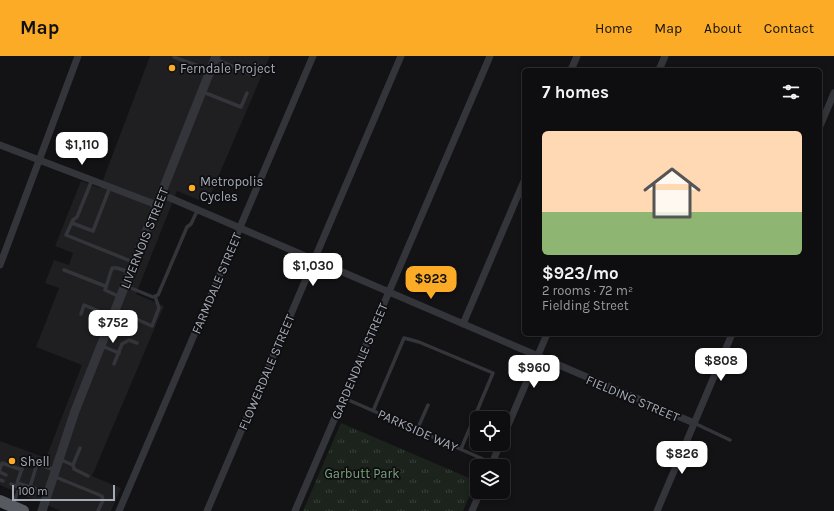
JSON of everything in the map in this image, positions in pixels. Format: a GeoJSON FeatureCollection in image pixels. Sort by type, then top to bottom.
{"type":"FeatureCollection","features":[{"type":"Feature","properties":{"kind":"highway"},"geometry":{"type":"LineString","coordinates":[[0,501],[17,509]]}},
{"type":"Feature","properties":{"kind":"street"},"geometry":{"type":"LineString","coordinates":[[0,265],[78,56]]}},
{"type":"Feature","properties":{"kind":"street","name":"FARMDALE STREET"},"geometry":{"type":"LineString","coordinates":[[119,511],[313,56]]}},
{"type":"Feature","properties":{"kind":"street","name":"FLOWERDALE STREET"},"geometry":{"type":"LineString","coordinates":[[207,511],[401,56]]}},
{"type":"Feature","properties":{"kind":"street","name":"GARDENDALE STREET"},"geometry":{"type":"LineString","coordinates":[[295,511],[490,56]]}},
{"type":"Feature","properties":{"kind":"street"},"geometry":{"type":"LineString","coordinates":[[572,68],[577,56]]}},
{"type":"Feature","properties":{"kind":"street"},"geometry":{"type":"LineString","coordinates":[[660,68],[665,56]]}},
{"type":"Feature","properties":{"kind":"street","name":"LIVERNOIS STREET"},"geometry":{"type":"LineString","coordinates":[[42,511],[75,411],[215,58]]}},
{"type":"Feature","properties":{"kind":"street"},"geometry":{"type":"LineString","coordinates":[[822,121],[834,94]]}},
{"type":"Feature","properties":{"kind":"street"},"geometry":{"type":"LineString","coordinates":[[0,145],[157,205]]}},
{"type":"Feature","properties":{"kind":"street"},"geometry":{"type":"LineString","coordinates":[[463,324],[522,186]]}},
{"type":"Feature","properties":{"kind":"street","name":"FIELDING STREET"},"geometry":{"type":"LineString","coordinates":[[161,194],[694,424]]}},
{"type":"Feature","properties":{"kind":"street"},"geometry":{"type":"LineString","coordinates":[[510,420],[546,336]]}},
{"type":"Feature","properties":{"kind":"street"},"geometry":{"type":"LineString","coordinates":[[657,511],[731,336]]}},
{"type":"Feature","properties":{"kind":"street"},"geometry":{"type":"LineString","coordinates":[[472,511],[477,499]]}},
{"type":"Feature","properties":{"kind":"lane"},"geometry":{"type":"LineString","coordinates":[[174,58],[210,71]]}},
{"type":"Feature","properties":{"kind":"lane"},"geometry":{"type":"LineString","coordinates":[[215,58],[250,74],[255,71],[257,65]]}},
{"type":"Feature","properties":{"kind":"lane"},"geometry":{"type":"LineString","coordinates":[[202,92],[241,107],[247,93]]}},
{"type":"Feature","properties":{"kind":"lane"},"geometry":{"type":"LineString","coordinates":[[92,180],[77,217],[66,235],[134,262]]}},
{"type":"Feature","properties":{"kind":"lane"},"geometry":{"type":"LineString","coordinates":[[72,223],[93,231],[110,187]]}},
{"type":"Feature","properties":{"kind":"lane"},"geometry":{"type":"LineString","coordinates":[[125,285],[153,297],[158,295],[187,227],[191,224],[198,209]]}},
{"type":"Feature","properties":{"kind":"lane"},"geometry":{"type":"LineString","coordinates":[[120,297],[105,290],[105,286],[112,268],[117,268],[130,273]]}},
{"type":"Feature","properties":{"kind":"lane"},"geometry":{"type":"LineString","coordinates":[[64,270],[105,286]]}},
{"type":"Feature","properties":{"kind":"lane"},"geometry":{"type":"LineString","coordinates":[[81,314],[84,305],[114,313],[152,326],[159,308],[155,296]]}},
{"type":"Feature","properties":{"kind":"lane"},"geometry":{"type":"LineString","coordinates":[[373,411],[404,338],[419,342],[493,373],[461,449]]}},
{"type":"Feature","properties":{"kind":"lane"},"geometry":{"type":"LineString","coordinates":[[114,364],[122,344],[129,340],[138,343]]}},
{"type":"Feature","properties":{"kind":"lane"},"geometry":{"type":"LineString","coordinates":[[101,346],[119,353]]}},
{"type":"Feature","properties":{"kind":"lane","name":"PARKSIDE WAY"},"geometry":{"type":"LineString","coordinates":[[344,398],[461,449],[480,459]]}},
{"type":"Feature","properties":{"kind":"lane"},"geometry":{"type":"LineString","coordinates":[[417,430],[428,405]]}},
{"type":"Feature","properties":{"kind":"lane","name":"FIELDING STREET"},"geometry":{"type":"LineString","coordinates":[[694,424],[730,440]]}},
{"type":"Feature","properties":{"kind":"lane"},"geometry":{"type":"LineString","coordinates":[[73,465],[80,448]]}},
{"type":"Feature","properties":{"kind":"lane"},"geometry":{"type":"LineString","coordinates":[[58,459],[73,465],[74,469],[88,476]]}},
{"type":"Feature","properties":{"kind":"lane"},"geometry":{"type":"LineString","coordinates":[[17,509],[20,486],[17,483],[26,460],[102,496],[103,500],[98,511]]}},
{"type":"Feature","properties":{"kind":"lane"},"geometry":{"type":"LineString","coordinates":[[0,469],[2,463],[22,470]]}},
{"type":"Feature","properties":{"kind":"lane"},"geometry":{"type":"LineString","coordinates":[[30,487],[37,464]]}},
{"type":"Feature","properties":{"kind":"lane"},"geometry":{"type":"LineString","coordinates":[[0,472],[6,475]]}},
{"type":"Feature","properties":{"kind":"lane"},"geometry":{"type":"LineString","coordinates":[[14,478],[18,479]]}},
{"type":"Feature","properties":{"kind":"lane"},"geometry":{"type":"LineString","coordinates":[[11,484],[32,487],[47,493]]}},
{"type":"Feature","properties":{"kind":"shaded area"},"geometry":{"type":"Polygon","coordinates":[[[150,56],[270,56],[207,203],[177,191],[136,294],[164,306],[92,476],[121,488],[111,511],[61,511],[0,485],[0,441],[46,458],[82,365],[36,347],[59,288],[45,283],[54,260],[69,265],[73,253],[55,246],[81,181],[100,188],[150,56]]]}},
{"type":"Feature","properties":{"kind":"green space","name":"Garbutt Park"},"geometry":{"type":"Polygon","coordinates":[[[341,423],[470,478],[470,495],[463,511],[303,511],[341,423]]]}},
{"type":"Feature","properties":{"kind":"place","name":"Ferndale Project"},"geometry":{"type":"Point","coordinates":[172,68]}},
{"type":"Feature","properties":{"kind":"place","name":"Metropolis Cycles"},"geometry":{"type":"Point","coordinates":[192,188]}},
{"type":"Feature","properties":{"kind":"place","name":"Shell"},"geometry":{"type":"Point","coordinates":[12,461]}}]}
